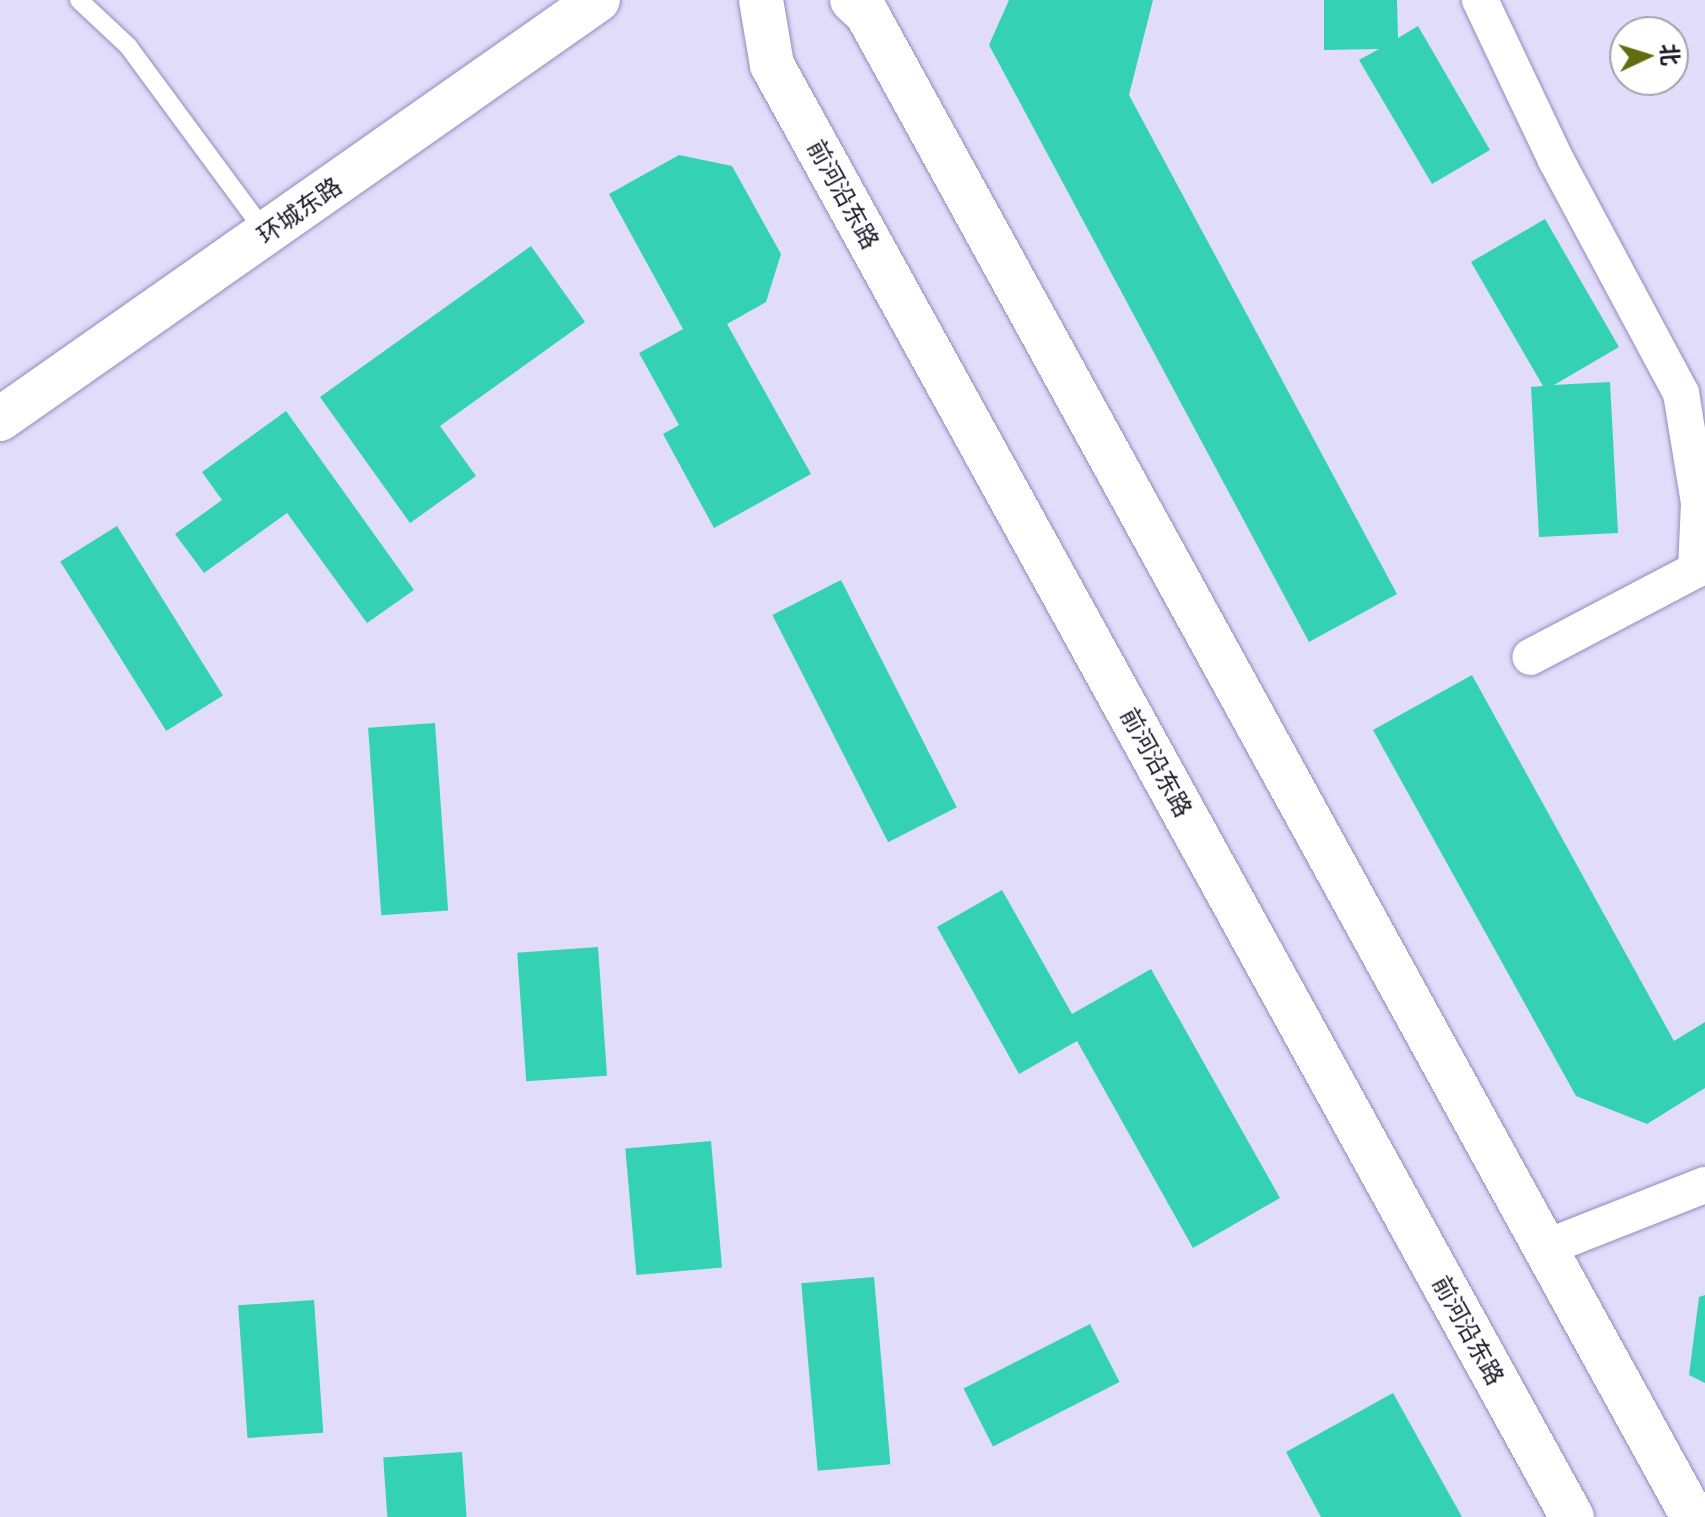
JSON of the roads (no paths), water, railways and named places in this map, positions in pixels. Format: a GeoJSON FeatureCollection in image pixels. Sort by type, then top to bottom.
{"type":"FeatureCollection","features":[{"type":"Feature","properties":{"kind":"main road","name":"环城东路"},"geometry":{"type":"LineString","coordinates":[[0,419],[598,0]]}},
{"type":"Feature","properties":{"kind":"main road","name":"前河沿东路"},"geometry":{"type":"LineString","coordinates":[[761,0],[772,65],[1572,1517]]}},
{"type":"Feature","properties":{"kind":"main road"},"geometry":{"type":"LineString","coordinates":[[852,0],[867,14],[875,28],[1693,1517]]}},
{"type":"Feature","properties":{"kind":"street"},"geometry":{"type":"LineString","coordinates":[[1480,0],[1556,160],[1681,393],[1699,503],[1696,570],[1530,657]]}},
{"type":"Feature","properties":{"kind":"street"},"geometry":{"type":"LineString","coordinates":[[1545,1248],[1705,1185]]}},
{"type":"Feature","properties":{"kind":"lane"},"geometry":{"type":"LineString","coordinates":[[79,0],[128,46],[266,233]]}}]}
